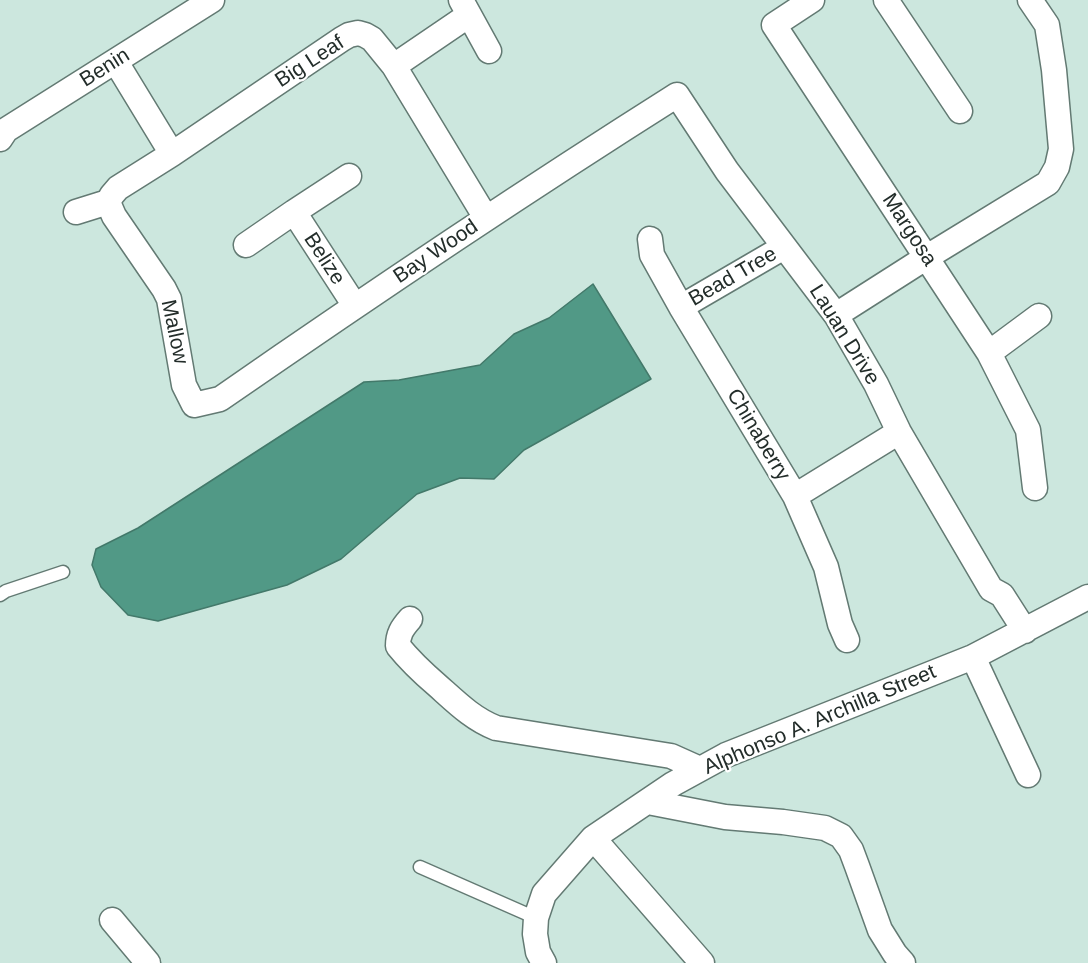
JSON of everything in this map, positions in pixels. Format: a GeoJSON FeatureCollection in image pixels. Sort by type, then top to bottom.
{"type":"FeatureCollection","features":[{"type":"Feature","properties":{"kind":"street","name":"Benin"},"geometry":{"type":"LineString","coordinates":[[0,139],[6,130],[212,0]]}},
{"type":"Feature","properties":{"kind":"street","name":"Margosa"},"geometry":{"type":"LineString","coordinates":[[812,0],[774,25],[989,353],[1028,430],[1035,488]]}},
{"type":"Feature","properties":{"kind":"street"},"geometry":{"type":"LineString","coordinates":[[886,0],[960,111]]}},
{"type":"Feature","properties":{"kind":"street"},"geometry":{"type":"LineString","coordinates":[[836,315],[927,256],[1048,183],[1057,167],[1061,149],[1054,70],[1047,25],[1030,0]]}},
{"type":"Feature","properties":{"kind":"street"},"geometry":{"type":"LineString","coordinates":[[394,66],[465,8],[489,51]]}},
{"type":"Feature","properties":{"kind":"street","name":"Big Leaf"},"geometry":{"type":"LineString","coordinates":[[108,202],[118,188],[349,36],[358,33],[372,39],[394,66],[486,218]]}},
{"type":"Feature","properties":{"kind":"street"},"geometry":{"type":"LineString","coordinates":[[116,62],[172,154]]}},
{"type":"Feature","properties":{"kind":"street","name":"Bay Wood"},"geometry":{"type":"LineString","coordinates":[[194,405],[220,399],[486,218],[677,95]]}},
{"type":"Feature","properties":{"kind":"street","name":"Lauan Drive"},"geometry":{"type":"LineString","coordinates":[[677,95],[727,171],[836,315],[876,384],[899,432],[991,589],[1002,595],[1016,635]]}},
{"type":"Feature","properties":{"kind":"street"},"geometry":{"type":"LineString","coordinates":[[246,245],[349,176]]}},
{"type":"Feature","properties":{"kind":"street"},"geometry":{"type":"LineString","coordinates":[[76,212],[108,202]]}},
{"type":"Feature","properties":{"kind":"street","name":"Mallow"},"geometry":{"type":"LineString","coordinates":[[108,202],[114,216],[169,299],[184,385],[194,405]]}},
{"type":"Feature","properties":{"kind":"street","name":"Belize"},"geometry":{"type":"LineString","coordinates":[[294,212],[355,306]]}},
{"type":"Feature","properties":{"kind":"street","name":"Chinaberry"},"geometry":{"type":"LineString","coordinates":[[650,239],[652,255],[681,307],[795,496],[826,567],[840,624],[847,640]]}},
{"type":"Feature","properties":{"kind":"street","name":"Bead Tree"},"geometry":{"type":"LineString","coordinates":[[681,307],[784,247]]}},
{"type":"Feature","properties":{"kind":"street"},"geometry":{"type":"LineString","coordinates":[[989,353],[1040,316]]}},
{"type":"Feature","properties":{"kind":"street"},"geometry":{"type":"LineString","coordinates":[[795,496],[899,432]]}},
{"type":"Feature","properties":{"kind":"street","name":"Alphonso A. Archilla Street"},"geometry":{"type":"LineString","coordinates":[[544,963],[538,952],[535,934],[536,918],[544,894],[593,838],[673,784],[726,755],[973,657],[1087,601]]}},
{"type":"Feature","properties":{"kind":"street"},"geometry":{"type":"LineString","coordinates":[[410,619],[402,628],[398,646],[418,669],[466,712],[483,723],[496,728],[671,756],[700,769]]}},
{"type":"Feature","properties":{"kind":"street"},"geometry":{"type":"LineString","coordinates":[[973,657],[1028,775]]}},
{"type":"Feature","properties":{"kind":"street"},"geometry":{"type":"LineString","coordinates":[[648,802],[725,817],[825,828],[841,836],[851,850],[880,930],[903,963]]}},
{"type":"Feature","properties":{"kind":"street"},"geometry":{"type":"LineString","coordinates":[[593,838],[702,963]]}},
{"type":"Feature","properties":{"kind":"street"},"geometry":{"type":"LineString","coordinates":[[112,920],[148,963]]}},
{"type":"Feature","properties":{"kind":"lane"},"geometry":{"type":"LineString","coordinates":[[0,595],[63,572]]}},
{"type":"Feature","properties":{"kind":"lane"},"geometry":{"type":"LineString","coordinates":[[420,867],[536,918]]}},
{"type":"Feature","properties":{"kind":"shaded area"},"geometry":{"type":"Polygon","coordinates":[[[593,284],[651,379],[524,450],[494,479],[460,478],[417,494],[341,559],[287,585],[158,621],[128,615],[101,587],[92,565],[96,549],[138,528],[364,382],[399,380],[480,365],[514,334],[549,318],[593,284]]]}}]}
